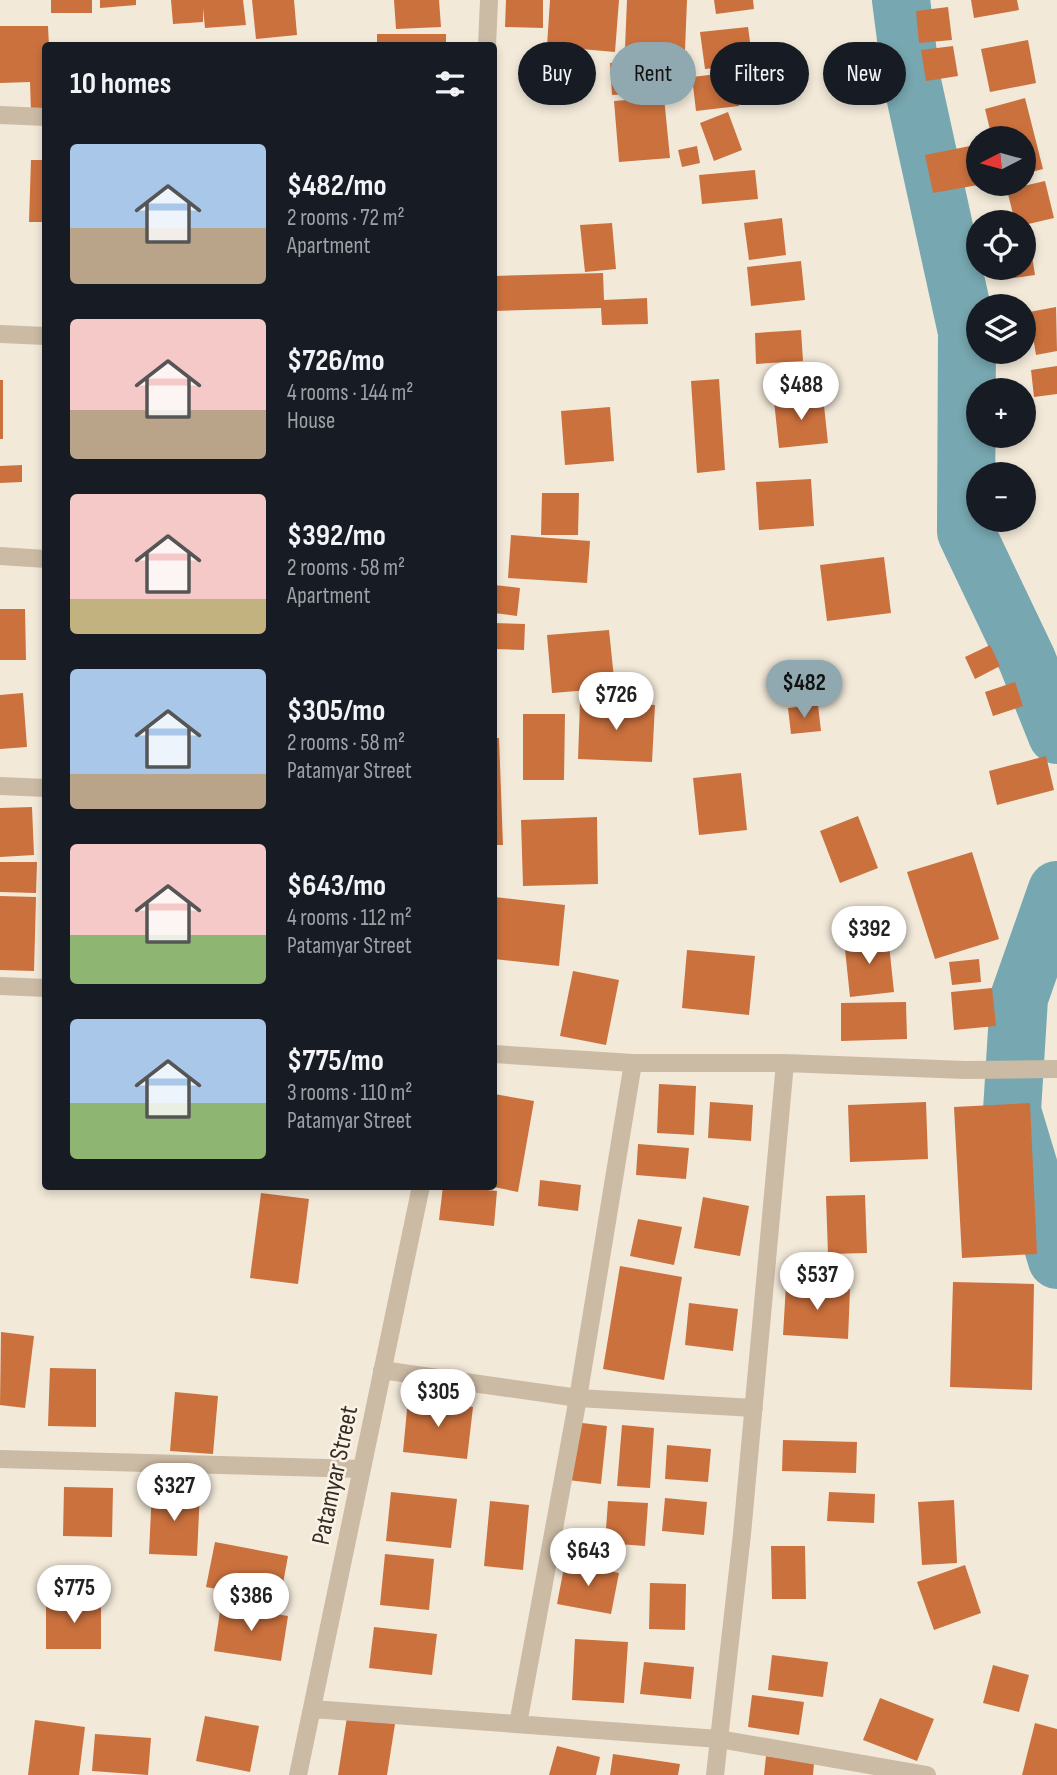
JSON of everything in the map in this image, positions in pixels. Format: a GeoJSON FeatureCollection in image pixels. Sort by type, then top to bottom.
{"type":"FeatureCollection","features":[{"type":"Feature","properties":{"kind":"street"},"geometry":{"type":"LineString","coordinates":[[487,42],[489,0]]}},
{"type":"Feature","properties":{"kind":"street"},"geometry":{"type":"LineString","coordinates":[[0,115],[42,117]]}},
{"type":"Feature","properties":{"kind":"street"},"geometry":{"type":"LineString","coordinates":[[0,334],[42,336]]}},
{"type":"Feature","properties":{"kind":"street"},"geometry":{"type":"LineString","coordinates":[[0,556],[42,559]]}},
{"type":"Feature","properties":{"kind":"street"},"geometry":{"type":"LineString","coordinates":[[0,786],[42,788]]}},
{"type":"Feature","properties":{"kind":"street"},"geometry":{"type":"LineString","coordinates":[[0,986],[42,988]]}},
{"type":"Feature","properties":{"kind":"street"},"geometry":{"type":"LineString","coordinates":[[497,1054],[633,1063],[785,1063],[964,1070],[1057,1069]]}},
{"type":"Feature","properties":{"kind":"street"},"geometry":{"type":"LineString","coordinates":[[518,1724],[578,1398],[633,1063]]}},
{"type":"Feature","properties":{"kind":"street"},"geometry":{"type":"LineString","coordinates":[[715,1775],[742,1534],[785,1063]]}},
{"type":"Feature","properties":{"kind":"street","name":"Patamyar Street"},"geometry":{"type":"LineString","coordinates":[[298,1775],[420,1190]]}},
{"type":"Feature","properties":{"kind":"street"},"geometry":{"type":"LineString","coordinates":[[382,1370],[578,1398],[754,1408]]}},
{"type":"Feature","properties":{"kind":"street"},"geometry":{"type":"LineString","coordinates":[[0,1459],[362,1469]]}},
{"type":"Feature","properties":{"kind":"street"},"geometry":{"type":"LineString","coordinates":[[312,1709],[719,1739],[927,1775]]}},
{"type":"Feature","properties":{"kind":"building"},"geometry":{"type":"Polygon","coordinates":[[[51,0],[92,0],[92,13],[51,13],[51,0]]]}},
{"type":"Feature","properties":{"kind":"building"},"geometry":{"type":"Polygon","coordinates":[[[100,0],[136,0],[136,5],[100,8],[100,0]]]}},
{"type":"Feature","properties":{"kind":"building"},"geometry":{"type":"Polygon","coordinates":[[[171,0],[243,0],[246,25],[205,28],[203,8],[203,22],[173,24],[171,0]]]}},
{"type":"Feature","properties":{"kind":"building"},"geometry":{"type":"Polygon","coordinates":[[[252,0],[294,0],[297,35],[256,39],[252,0]]]}},
{"type":"Feature","properties":{"kind":"building"},"geometry":{"type":"Polygon","coordinates":[[[394,0],[439,0],[441,27],[396,29],[394,0]]]}},
{"type":"Feature","properties":{"kind":"building"},"geometry":{"type":"Polygon","coordinates":[[[506,0],[543,0],[543,28],[505,27],[506,0]]]}},
{"type":"Feature","properties":{"kind":"building"},"geometry":{"type":"Polygon","coordinates":[[[550,0],[619,0],[616,42],[610,42],[610,52],[596,50],[596,42],[547,42],[550,0]]]}},
{"type":"Feature","properties":{"kind":"building"},"geometry":{"type":"Polygon","coordinates":[[[627,0],[687,0],[685,42],[625,42],[627,0]]]}},
{"type":"Feature","properties":{"kind":"building"},"geometry":{"type":"Polygon","coordinates":[[[714,0],[753,0],[754,9],[716,14],[714,0]]]}},
{"type":"Feature","properties":{"kind":"building"},"geometry":{"type":"Polygon","coordinates":[[[971,0],[1017,0],[1019,10],[974,18],[971,0]]]}},
{"type":"Feature","properties":{"kind":"building"},"geometry":{"type":"Polygon","coordinates":[[[948,7],[952,40],[919,43],[916,11],[948,7]]]}},
{"type":"Feature","properties":{"kind":"building"},"geometry":{"type":"Polygon","coordinates":[[[0,26],[48,26],[49,42],[42,42],[42,111],[31,112],[30,82],[0,83],[0,26]]]}},
{"type":"Feature","properties":{"kind":"building"},"geometry":{"type":"Polygon","coordinates":[[[748,27],[750,42],[710,42],[710,68],[705,69],[700,32],[748,27]]]}},
{"type":"Feature","properties":{"kind":"building"},"geometry":{"type":"Polygon","coordinates":[[[377,34],[446,34],[446,42],[377,42],[377,34]]]}},
{"type":"Feature","properties":{"kind":"building"},"geometry":{"type":"Polygon","coordinates":[[[1028,40],[1036,83],[990,92],[981,49],[1028,40]]]}},
{"type":"Feature","properties":{"kind":"building"},"geometry":{"type":"Polygon","coordinates":[[[953,46],[958,76],[926,81],[921,50],[953,46]]]}},
{"type":"Feature","properties":{"kind":"building"},"geometry":{"type":"Polygon","coordinates":[[[710,75],[710,105],[739,106],[696,111],[696,77],[710,75]]]}},
{"type":"Feature","properties":{"kind":"building"},"geometry":{"type":"Polygon","coordinates":[[[1025,98],[1032,126],[989,126],[985,109],[1025,98]]]}},
{"type":"Feature","properties":{"kind":"building"},"geometry":{"type":"Polygon","coordinates":[[[614,105],[665,105],[670,158],[619,162],[614,105]]]}},
{"type":"Feature","properties":{"kind":"building"},"geometry":{"type":"Polygon","coordinates":[[[728,112],[742,150],[714,161],[700,123],[728,112]]]}},
{"type":"Feature","properties":{"kind":"building"},"geometry":{"type":"Polygon","coordinates":[[[1036,141],[1043,169],[1036,171],[1036,141]]]}},
{"type":"Feature","properties":{"kind":"building"},"geometry":{"type":"Polygon","coordinates":[[[697,146],[700,163],[682,167],[678,150],[697,146]]]}},
{"type":"Feature","properties":{"kind":"building"},"geometry":{"type":"Polygon","coordinates":[[[966,147],[966,187],[933,193],[925,155],[966,147]]]}},
{"type":"Feature","properties":{"kind":"building"},"geometry":{"type":"Polygon","coordinates":[[[31,160],[42,160],[42,222],[29,222],[31,160]]]}},
{"type":"Feature","properties":{"kind":"building"},"geometry":{"type":"Polygon","coordinates":[[[755,170],[758,199],[702,204],[699,175],[755,170]]]}},
{"type":"Feature","properties":{"kind":"building"},"geometry":{"type":"Polygon","coordinates":[[[1045,181],[1054,218],[1036,222],[1036,210],[1012,210],[1008,196],[1036,196],[1036,183],[1045,181]]]}},
{"type":"Feature","properties":{"kind":"building"},"geometry":{"type":"Polygon","coordinates":[[[782,218],[786,255],[749,260],[744,223],[782,218]]]}},
{"type":"Feature","properties":{"kind":"building"},"geometry":{"type":"Polygon","coordinates":[[[612,223],[616,269],[585,272],[580,225],[612,223]]]}},
{"type":"Feature","properties":{"kind":"building"},"geometry":{"type":"Polygon","coordinates":[[[801,261],[805,300],[751,306],[747,267],[801,261]]]}},
{"type":"Feature","properties":{"kind":"building"},"geometry":{"type":"Polygon","coordinates":[[[603,273],[604,300],[647,298],[648,324],[602,325],[601,308],[497,311],[497,276],[603,273]]]}},
{"type":"Feature","properties":{"kind":"building"},"geometry":{"type":"Polygon","coordinates":[[[1056,307],[1057,351],[1036,355],[1036,311],[1056,307]]]}},
{"type":"Feature","properties":{"kind":"building"},"geometry":{"type":"Polygon","coordinates":[[[801,330],[803,361],[756,364],[755,333],[801,330]]]}},
{"type":"Feature","properties":{"kind":"building"},"geometry":{"type":"Polygon","coordinates":[[[1057,366],[1057,394],[1036,397],[1036,378],[1032,378],[1031,370],[1057,366]]]}},
{"type":"Feature","properties":{"kind":"building"},"geometry":{"type":"Polygon","coordinates":[[[719,379],[725,470],[697,473],[691,381],[719,379]]]}},
{"type":"Feature","properties":{"kind":"building"},"geometry":{"type":"Polygon","coordinates":[[[0,380],[3,380],[3,439],[0,439],[0,380]]]}},
{"type":"Feature","properties":{"kind":"building"},"geometry":{"type":"Polygon","coordinates":[[[823,396],[828,443],[779,448],[774,401],[823,396]]]}},
{"type":"Feature","properties":{"kind":"building"},"geometry":{"type":"Polygon","coordinates":[[[610,407],[614,461],[565,465],[561,411],[610,407]]]}},
{"type":"Feature","properties":{"kind":"building"},"geometry":{"type":"Polygon","coordinates":[[[22,465],[22,482],[0,483],[0,466],[22,465]]]}},
{"type":"Feature","properties":{"kind":"building"},"geometry":{"type":"Polygon","coordinates":[[[811,479],[814,526],[759,530],[756,482],[811,479]]]}},
{"type":"Feature","properties":{"kind":"building"},"geometry":{"type":"Polygon","coordinates":[[[542,493],[579,493],[578,535],[541,535],[542,493]]]}},
{"type":"Feature","properties":{"kind":"building"},"geometry":{"type":"Polygon","coordinates":[[[511,535],[590,541],[587,583],[508,578],[511,535]]]}},
{"type":"Feature","properties":{"kind":"building"},"geometry":{"type":"Polygon","coordinates":[[[884,557],[891,613],[827,621],[820,565],[884,557]]]}},
{"type":"Feature","properties":{"kind":"building"},"geometry":{"type":"Polygon","coordinates":[[[497,585],[520,588],[517,616],[497,613],[497,585]]]}},
{"type":"Feature","properties":{"kind":"building"},"geometry":{"type":"Polygon","coordinates":[[[0,609],[25,609],[26,660],[0,660],[0,609]]]}},
{"type":"Feature","properties":{"kind":"building"},"geometry":{"type":"Polygon","coordinates":[[[497,623],[525,624],[524,650],[497,649],[497,623]]]}},
{"type":"Feature","properties":{"kind":"building"},"geometry":{"type":"Polygon","coordinates":[[[609,630],[615,688],[552,693],[547,635],[609,630]]]}},
{"type":"Feature","properties":{"kind":"building"},"geometry":{"type":"Polygon","coordinates":[[[990,645],[1000,666],[975,679],[965,657],[990,645]]]}},
{"type":"Feature","properties":{"kind":"building"},"geometry":{"type":"Polygon","coordinates":[[[1015,682],[1023,706],[993,716],[985,692],[1015,682]]]}},
{"type":"Feature","properties":{"kind":"building"},"geometry":{"type":"Polygon","coordinates":[[[23,693],[27,747],[0,749],[0,695],[23,693]]]}},
{"type":"Feature","properties":{"kind":"building"},"geometry":{"type":"Polygon","coordinates":[[[580,702],[655,705],[652,762],[578,759],[580,702]]]}},
{"type":"Feature","properties":{"kind":"building"},"geometry":{"type":"Polygon","coordinates":[[[818,705],[821,731],[791,734],[788,708],[818,705]]]}},
{"type":"Feature","properties":{"kind":"building"},"geometry":{"type":"Polygon","coordinates":[[[523,714],[565,714],[564,780],[523,780],[523,714]]]}},
{"type":"Feature","properties":{"kind":"building"},"geometry":{"type":"Polygon","coordinates":[[[497,738],[499,738],[503,845],[497,845],[497,738]]]}},
{"type":"Feature","properties":{"kind":"building"},"geometry":{"type":"Polygon","coordinates":[[[1046,756],[1054,790],[997,805],[989,771],[1046,756]]]}},
{"type":"Feature","properties":{"kind":"building"},"geometry":{"type":"Polygon","coordinates":[[[741,773],[747,830],[699,835],[693,778],[741,773]]]}},
{"type":"Feature","properties":{"kind":"building"},"geometry":{"type":"Polygon","coordinates":[[[32,807],[34,855],[0,857],[0,808],[32,807]]]}},
{"type":"Feature","properties":{"kind":"building"},"geometry":{"type":"Polygon","coordinates":[[[858,816],[878,868],[840,883],[820,831],[858,816]]]}},
{"type":"Feature","properties":{"kind":"building"},"geometry":{"type":"Polygon","coordinates":[[[597,817],[598,884],[523,886],[521,820],[597,817]]]}},
{"type":"Feature","properties":{"kind":"building"},"geometry":{"type":"Polygon","coordinates":[[[972,852],[999,939],[935,959],[907,872],[972,852]]]}},
{"type":"Feature","properties":{"kind":"building"},"geometry":{"type":"Polygon","coordinates":[[[0,862],[37,862],[36,893],[0,892],[0,862]]]}},
{"type":"Feature","properties":{"kind":"building"},"geometry":{"type":"Polygon","coordinates":[[[0,896],[36,897],[34,971],[0,970],[0,896]]]}},
{"type":"Feature","properties":{"kind":"building"},"geometry":{"type":"Polygon","coordinates":[[[497,897],[565,905],[559,966],[497,959],[497,897]]]}},
{"type":"Feature","properties":{"kind":"building"},"geometry":{"type":"Polygon","coordinates":[[[888,935],[894,992],[850,997],[844,940],[888,935]]]}},
{"type":"Feature","properties":{"kind":"building"},"geometry":{"type":"Polygon","coordinates":[[[687,950],[755,956],[749,1015],[682,1008],[687,950]]]}},
{"type":"Feature","properties":{"kind":"building"},"geometry":{"type":"Polygon","coordinates":[[[979,959],[981,982],[952,985],[949,962],[979,959]]]}},
{"type":"Feature","properties":{"kind":"building"},"geometry":{"type":"Polygon","coordinates":[[[573,971],[619,980],[606,1045],[560,1036],[573,971]]]}},
{"type":"Feature","properties":{"kind":"building"},"geometry":{"type":"Polygon","coordinates":[[[992,988],[996,1026],[954,1030],[951,992],[992,988]]]}},
{"type":"Feature","properties":{"kind":"building"},"geometry":{"type":"Polygon","coordinates":[[[906,1002],[907,1039],[841,1041],[841,1003],[906,1002]]]}},
{"type":"Feature","properties":{"kind":"building"},"geometry":{"type":"Polygon","coordinates":[[[659,1084],[696,1086],[694,1135],[657,1133],[659,1084]]]}},
{"type":"Feature","properties":{"kind":"building"},"geometry":{"type":"Polygon","coordinates":[[[497,1095],[534,1101],[518,1192],[497,1188],[497,1095]]]}},
{"type":"Feature","properties":{"kind":"building"},"geometry":{"type":"Polygon","coordinates":[[[710,1102],[753,1105],[751,1141],[708,1138],[710,1102]]]}},
{"type":"Feature","properties":{"kind":"building"},"geometry":{"type":"Polygon","coordinates":[[[926,1102],[928,1159],[850,1162],[848,1105],[926,1102]]]}},
{"type":"Feature","properties":{"kind":"building"},"geometry":{"type":"Polygon","coordinates":[[[1030,1103],[1037,1254],[962,1258],[954,1107],[1030,1103]]]}},
{"type":"Feature","properties":{"kind":"building"},"geometry":{"type":"Polygon","coordinates":[[[638,1144],[689,1148],[686,1179],[636,1175],[638,1144]]]}},
{"type":"Feature","properties":{"kind":"building"},"geometry":{"type":"Polygon","coordinates":[[[540,1180],[581,1185],[578,1211],[538,1206],[540,1180]]]}},
{"type":"Feature","properties":{"kind":"building"},"geometry":{"type":"Polygon","coordinates":[[[443,1190],[497,1191],[494,1226],[439,1220],[443,1190]]]}},
{"type":"Feature","properties":{"kind":"building"},"geometry":{"type":"Polygon","coordinates":[[[261,1193],[309,1199],[298,1284],[250,1278],[261,1193]]]}},
{"type":"Feature","properties":{"kind":"building"},"geometry":{"type":"Polygon","coordinates":[[[865,1195],[867,1253],[828,1254],[826,1196],[865,1195]]]}},
{"type":"Feature","properties":{"kind":"building"},"geometry":{"type":"Polygon","coordinates":[[[703,1197],[749,1206],[740,1256],[694,1248],[703,1197]]]}},
{"type":"Feature","properties":{"kind":"building"},"geometry":{"type":"Polygon","coordinates":[[[638,1219],[682,1227],[674,1265],[630,1256],[638,1219]]]}},
{"type":"Feature","properties":{"kind":"building"},"geometry":{"type":"Polygon","coordinates":[[[620,1266],[682,1277],[664,1380],[603,1369],[620,1266]]]}},
{"type":"Feature","properties":{"kind":"building"},"geometry":{"type":"Polygon","coordinates":[[[953,1282],[1034,1284],[1032,1390],[950,1387],[953,1282]]]}},
{"type":"Feature","properties":{"kind":"building"},"geometry":{"type":"Polygon","coordinates":[[[786,1285],[850,1289],[848,1339],[783,1335],[786,1285]]]}},
{"type":"Feature","properties":{"kind":"building"},"geometry":{"type":"Polygon","coordinates":[[[689,1303],[738,1309],[733,1351],[685,1345],[689,1303]]]}},
{"type":"Feature","properties":{"kind":"building"},"geometry":{"type":"Polygon","coordinates":[[[1,1332],[34,1336],[25,1408],[0,1405],[1,1332]]]}},
{"type":"Feature","properties":{"kind":"building"},"geometry":{"type":"Polygon","coordinates":[[[50,1368],[96,1369],[96,1427],[48,1426],[50,1368]]]}},
{"type":"Feature","properties":{"kind":"building"},"geometry":{"type":"Polygon","coordinates":[[[175,1392],[218,1396],[213,1454],[170,1451],[175,1392]]]}},
{"type":"Feature","properties":{"kind":"building"},"geometry":{"type":"Polygon","coordinates":[[[408,1399],[473,1407],[467,1459],[403,1452],[408,1399]]]}},
{"type":"Feature","properties":{"kind":"building"},"geometry":{"type":"Polygon","coordinates":[[[574,1422],[607,1426],[601,1484],[568,1480],[574,1422]]]}},
{"type":"Feature","properties":{"kind":"building"},"geometry":{"type":"Polygon","coordinates":[[[622,1425],[654,1428],[650,1488],[617,1486],[622,1425]]]}},
{"type":"Feature","properties":{"kind":"building"},"geometry":{"type":"Polygon","coordinates":[[[783,1440],[857,1442],[856,1473],[782,1471],[783,1440]]]}},
{"type":"Feature","properties":{"kind":"building"},"geometry":{"type":"Polygon","coordinates":[[[667,1445],[711,1449],[708,1482],[665,1479],[667,1445]]]}},
{"type":"Feature","properties":{"kind":"building"},"geometry":{"type":"Polygon","coordinates":[[[64,1487],[113,1488],[112,1537],[63,1536],[64,1487]]]}},
{"type":"Feature","properties":{"kind":"building"},"geometry":{"type":"Polygon","coordinates":[[[152,1489],[200,1491],[197,1556],[149,1554],[152,1489]]]}},
{"type":"Feature","properties":{"kind":"building"},"geometry":{"type":"Polygon","coordinates":[[[391,1492],[457,1499],[451,1548],[386,1541],[391,1492]]]}},
{"type":"Feature","properties":{"kind":"building"},"geometry":{"type":"Polygon","coordinates":[[[829,1492],[875,1494],[874,1523],[827,1521],[829,1492]]]}},
{"type":"Feature","properties":{"kind":"building"},"geometry":{"type":"Polygon","coordinates":[[[665,1498],[707,1502],[704,1535],[662,1531],[665,1498]]]}},
{"type":"Feature","properties":{"kind":"building"},"geometry":{"type":"Polygon","coordinates":[[[954,1500],[957,1563],[922,1565],[918,1502],[954,1500]]]}},
{"type":"Feature","properties":{"kind":"building"},"geometry":{"type":"Polygon","coordinates":[[[490,1501],[529,1505],[523,1570],[484,1566],[490,1501]]]}},
{"type":"Feature","properties":{"kind":"building"},"geometry":{"type":"Polygon","coordinates":[[[608,1501],[648,1503],[645,1546],[605,1543],[608,1501]]]}},
{"type":"Feature","properties":{"kind":"building"},"geometry":{"type":"Polygon","coordinates":[[[215,1542],[288,1556],[280,1600],[206,1587],[215,1542]]]}},
{"type":"Feature","properties":{"kind":"building"},"geometry":{"type":"Polygon","coordinates":[[[771,1546],[805,1546],[806,1599],[772,1599],[771,1546]]]}},
{"type":"Feature","properties":{"kind":"building"},"geometry":{"type":"Polygon","coordinates":[[[385,1554],[434,1559],[429,1610],[380,1605],[385,1554]]]}},
{"type":"Feature","properties":{"kind":"building"},"geometry":{"type":"Polygon","coordinates":[[[565,1562],[619,1573],[611,1614],[557,1604],[565,1562]]]}},
{"type":"Feature","properties":{"kind":"building"},"geometry":{"type":"Polygon","coordinates":[[[965,1565],[981,1613],[934,1630],[917,1582],[965,1565]]]}},
{"type":"Feature","properties":{"kind":"building"},"geometry":{"type":"Polygon","coordinates":[[[650,1583],[686,1584],[685,1630],[649,1629],[650,1583]]]}},
{"type":"Feature","properties":{"kind":"building"},"geometry":{"type":"Polygon","coordinates":[[[46,1602],[101,1602],[101,1649],[46,1649],[46,1602]]]}},
{"type":"Feature","properties":{"kind":"building"},"geometry":{"type":"Polygon","coordinates":[[[221,1605],[288,1616],[281,1661],[214,1651],[221,1605]]]}},
{"type":"Feature","properties":{"kind":"building"},"geometry":{"type":"Polygon","coordinates":[[[374,1627],[437,1634],[432,1675],[369,1668],[374,1627]]]}},
{"type":"Feature","properties":{"kind":"building"},"geometry":{"type":"Polygon","coordinates":[[[575,1639],[628,1642],[624,1703],[572,1700],[575,1639]]]}},
{"type":"Feature","properties":{"kind":"building"},"geometry":{"type":"Polygon","coordinates":[[[772,1655],[828,1662],[823,1697],[768,1690],[772,1655]]]}},
{"type":"Feature","properties":{"kind":"building"},"geometry":{"type":"Polygon","coordinates":[[[644,1662],[694,1667],[691,1699],[640,1694],[644,1662]]]}},
{"type":"Feature","properties":{"kind":"building"},"geometry":{"type":"Polygon","coordinates":[[[993,1665],[1029,1675],[1019,1712],[983,1703],[993,1665]]]}},
{"type":"Feature","properties":{"kind":"building"},"geometry":{"type":"Polygon","coordinates":[[[752,1695],[804,1702],[799,1735],[748,1727],[752,1695]]]}},
{"type":"Feature","properties":{"kind":"building"},"geometry":{"type":"Polygon","coordinates":[[[880,1698],[934,1719],[917,1761],[863,1740],[880,1698]]]}},
{"type":"Feature","properties":{"kind":"building"},"geometry":{"type":"Polygon","coordinates":[[[205,1716],[259,1726],[250,1772],[196,1761],[205,1716]]]}},
{"type":"Feature","properties":{"kind":"building"},"geometry":{"type":"Polygon","coordinates":[[[347,1717],[395,1724],[387,1775],[338,1775],[347,1717]]]}},
{"type":"Feature","properties":{"kind":"building"},"geometry":{"type":"Polygon","coordinates":[[[35,1720],[85,1727],[79,1775],[28,1775],[35,1720]]]}},
{"type":"Feature","properties":{"kind":"building"},"geometry":{"type":"Polygon","coordinates":[[[1035,1723],[1057,1729],[1057,1775],[1022,1775],[1035,1723]]]}},
{"type":"Feature","properties":{"kind":"building"},"geometry":{"type":"Polygon","coordinates":[[[95,1734],[151,1738],[148,1775],[92,1771],[95,1734]]]}},
{"type":"Feature","properties":{"kind":"building"},"geometry":{"type":"Polygon","coordinates":[[[557,1746],[600,1757],[596,1775],[549,1775],[557,1746]]]}},
{"type":"Feature","properties":{"kind":"building"},"geometry":{"type":"Polygon","coordinates":[[[613,1754],[680,1764],[678,1775],[610,1775],[613,1754]]]}},
{"type":"Feature","properties":{"kind":"building"},"geometry":{"type":"Polygon","coordinates":[[[766,1756],[814,1763],[813,1775],[764,1775],[766,1756]]]}},
{"type":"Feature","properties":{"kind":"waterway"},"geometry":{"type":"LineString","coordinates":[[901,0],[911,77],[967,332],[966,532],[1027,660],[1057,735]]}},
{"type":"Feature","properties":{"kind":"waterway"},"geometry":{"type":"LineString","coordinates":[[1057,890],[1019,998],[1012,1111],[1057,1260]]}}]}
